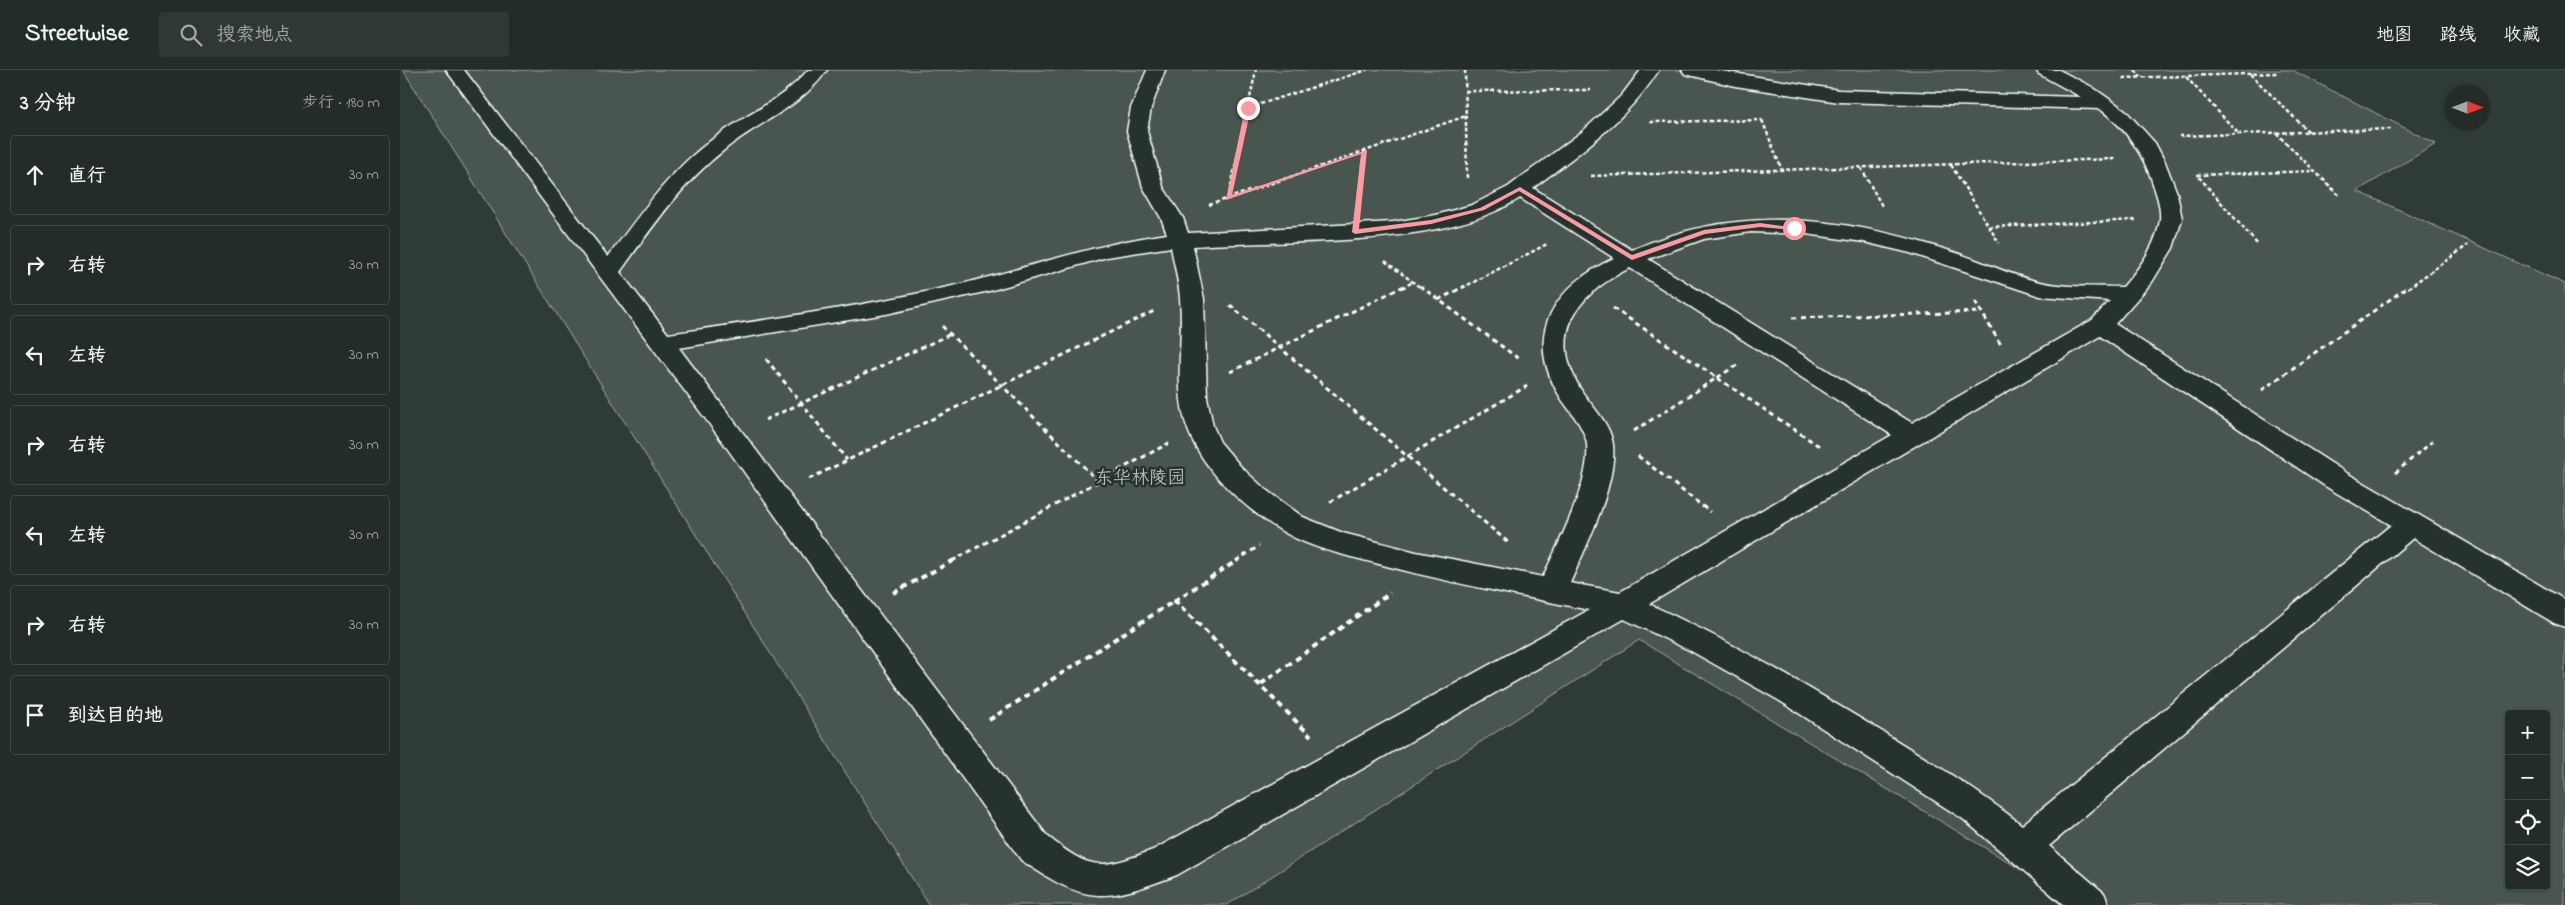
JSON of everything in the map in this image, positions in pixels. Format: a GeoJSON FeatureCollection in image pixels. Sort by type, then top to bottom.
{"type":"FeatureCollection","features":[{"type":"Feature","properties":{"kind":"lane"},"geometry":{"type":"LineString","coordinates":[[455,70],[731,435],[1034,848],[1054,864],[1084,880],[1119,879],[1164,864],[1623,605],[2100,326],[2130,294],[2162,248],[2172,219],[2168,196],[2147,148],[2130,124],[2106,103],[2055,75]]}},
{"type":"Feature","properties":{"kind":"lane"},"geometry":{"type":"LineString","coordinates":[[608,273],[685,174],[717,145],[786,101],[808,84],[818,70]]}},
{"type":"Feature","properties":{"kind":"lane"},"geometry":{"type":"LineString","coordinates":[[1156,70],[1141,108],[1138,131],[1153,187],[1176,229],[1190,286],[1194,390],[1200,426],[1209,446],[1232,475],[1256,497],[1293,524],[1336,542],[1430,566],[1623,605],[1702,642],[1791,692],[1975,808],[2024,846],[2092,905]]}},
{"type":"Feature","properties":{"kind":"lane"},"geometry":{"type":"LineString","coordinates":[[662,343],[916,301],[961,291],[1126,247],[1176,229],[1351,232],[1431,222],[1482,209],[1526,183],[1604,123],[1637,90],[1650,70]]}},
{"type":"Feature","properties":{"kind":"lane"},"geometry":{"type":"LineString","coordinates":[[1691,70],[1747,82],[1839,96],[2106,103]]}},
{"type":"Feature","properties":{"kind":"lane"},"geometry":{"type":"LineString","coordinates":[[1526,183],[1581,227],[1911,435]]}},
{"type":"Feature","properties":{"kind":"lane"},"geometry":{"type":"LineString","coordinates":[[1542,588],[1576,536],[1599,465],[1600,445],[1595,431],[1567,387],[1556,353],[1557,326],[1565,305],[1582,287],[1606,270],[1632,258],[1704,232],[1760,225],[1826,231],[1903,243],[2043,290],[2130,294]]}},
{"type":"Feature","properties":{"kind":"lane"},"geometry":{"type":"LineString","coordinates":[[2100,326],[2366,497],[2565,615]]}},
{"type":"Feature","properties":{"kind":"lane"},"geometry":{"type":"LineString","coordinates":[[2024,846],[2411,524]]}},
{"type":"Feature","properties":{"kind":"path"},"geometry":{"type":"LineString","coordinates":[[1228,199],[1256,70]]}},
{"type":"Feature","properties":{"kind":"path"},"geometry":{"type":"LineString","coordinates":[[1248,108],[1367,70]]}},
{"type":"Feature","properties":{"kind":"path"},"geometry":{"type":"LineString","coordinates":[[1465,70],[1467,213]]}},
{"type":"Feature","properties":{"kind":"path"},"geometry":{"type":"LineString","coordinates":[[2135,70],[2142,78]]}},
{"type":"Feature","properties":{"kind":"path"},"geometry":{"type":"LineString","coordinates":[[2055,75],[2142,78],[2277,73]]}},
{"type":"Feature","properties":{"kind":"path"},"geometry":{"type":"LineString","coordinates":[[2250,74],[2309,132]]}},
{"type":"Feature","properties":{"kind":"path"},"geometry":{"type":"LineString","coordinates":[[2185,76],[2240,134]]}},
{"type":"Feature","properties":{"kind":"path"},"geometry":{"type":"LineString","coordinates":[[1747,82],[1782,170]]}},
{"type":"Feature","properties":{"kind":"path"},"geometry":{"type":"LineString","coordinates":[[1465,91],[1637,90]]}},
{"type":"Feature","properties":{"kind":"path"},"geometry":{"type":"LineString","coordinates":[[1176,229],[1228,199],[1466,116]]}},
{"type":"Feature","properties":{"kind":"path"},"geometry":{"type":"LineString","coordinates":[[1604,123],[1762,120]]}},
{"type":"Feature","properties":{"kind":"path"},"geometry":{"type":"LineString","coordinates":[[1526,183],[1782,170],[1951,165],[2147,148],[2240,134],[2391,129]]}},
{"type":"Feature","properties":{"kind":"path"},"geometry":{"type":"LineString","coordinates":[[2276,133],[2340,196]]}},
{"type":"Feature","properties":{"kind":"path"},"geometry":{"type":"LineString","coordinates":[[1364,151],[1351,232],[1413,282],[1527,365]]}},
{"type":"Feature","properties":{"kind":"path"},"geometry":{"type":"LineString","coordinates":[[1951,165],[2026,285]]}},
{"type":"Feature","properties":{"kind":"path"},"geometry":{"type":"LineString","coordinates":[[2197,175],[2314,171]]}},
{"type":"Feature","properties":{"kind":"path"},"geometry":{"type":"LineString","coordinates":[[1989,227],[2172,219]]}},
{"type":"Feature","properties":{"kind":"path"},"geometry":{"type":"LineString","coordinates":[[1438,300],[1581,227]]}},
{"type":"Feature","properties":{"kind":"path"},"geometry":{"type":"LineString","coordinates":[[2232,412],[2468,245]]}},
{"type":"Feature","properties":{"kind":"path"},"geometry":{"type":"LineString","coordinates":[[1194,390],[1413,282]]}},
{"type":"Feature","properties":{"kind":"path"},"geometry":{"type":"LineString","coordinates":[[774,496],[1001,386],[1190,286],[1206,285],[1534,564],[1542,588]]}},
{"type":"Feature","properties":{"kind":"path"},"geometry":{"type":"LineString","coordinates":[[1582,287],[1854,469]]}},
{"type":"Feature","properties":{"kind":"path"},"geometry":{"type":"LineString","coordinates":[[1971,295],[2004,351]]}},
{"type":"Feature","properties":{"kind":"path"},"geometry":{"type":"LineString","coordinates":[[916,301],[1098,481]]}},
{"type":"Feature","properties":{"kind":"path"},"geometry":{"type":"LineString","coordinates":[[1729,320],[1981,312]]}},
{"type":"Feature","properties":{"kind":"path"},"geometry":{"type":"LineString","coordinates":[[731,435],[950,334]]}},
{"type":"Feature","properties":{"kind":"path"},"geometry":{"type":"LineString","coordinates":[[1599,453],[1769,345]]}},
{"type":"Feature","properties":{"kind":"path"},"geometry":{"type":"LineString","coordinates":[[765,358],[847,460]]}},
{"type":"Feature","properties":{"kind":"path"},"geometry":{"type":"LineString","coordinates":[[956,741],[1293,524],[1534,382]]}},
{"type":"Feature","properties":{"kind":"path"},"geometry":{"type":"LineString","coordinates":[[860,612],[1200,426]]}},
{"type":"Feature","properties":{"kind":"path"},"geometry":{"type":"LineString","coordinates":[[1619,441],[1740,535]]}},
{"type":"Feature","properties":{"kind":"path"},"geometry":{"type":"LineString","coordinates":[[2366,497],[2433,441]]}},
{"type":"Feature","properties":{"kind":"path"},"geometry":{"type":"LineString","coordinates":[[1261,684],[1430,566]]}},
{"type":"Feature","properties":{"kind":"path"},"geometry":{"type":"LineString","coordinates":[[1174,600],[1261,684],[1340,765]]}},
{"type":"Feature","properties":{"kind":"green space","name":"东华林陵园"},"geometry":{"type":"Polygon","coordinates":[[[403,70],[2292,70],[2436,144],[2357,191],[2565,284],[2565,905],[2061,905],[2025,872],[1639,640],[1227,905],[929,905],[403,70]]]}},
{"type":"Feature","properties":{"kind":"route"},"geometry":{"type":"LineString","coordinates":[[1248,108],[1228,199],[1364,151],[1355,232],[1431,222],[1482,209],[1520,189],[1632,258],[1675,241],[1704,232],[1730,227],[1760,225],[1794,228]]}}]}
